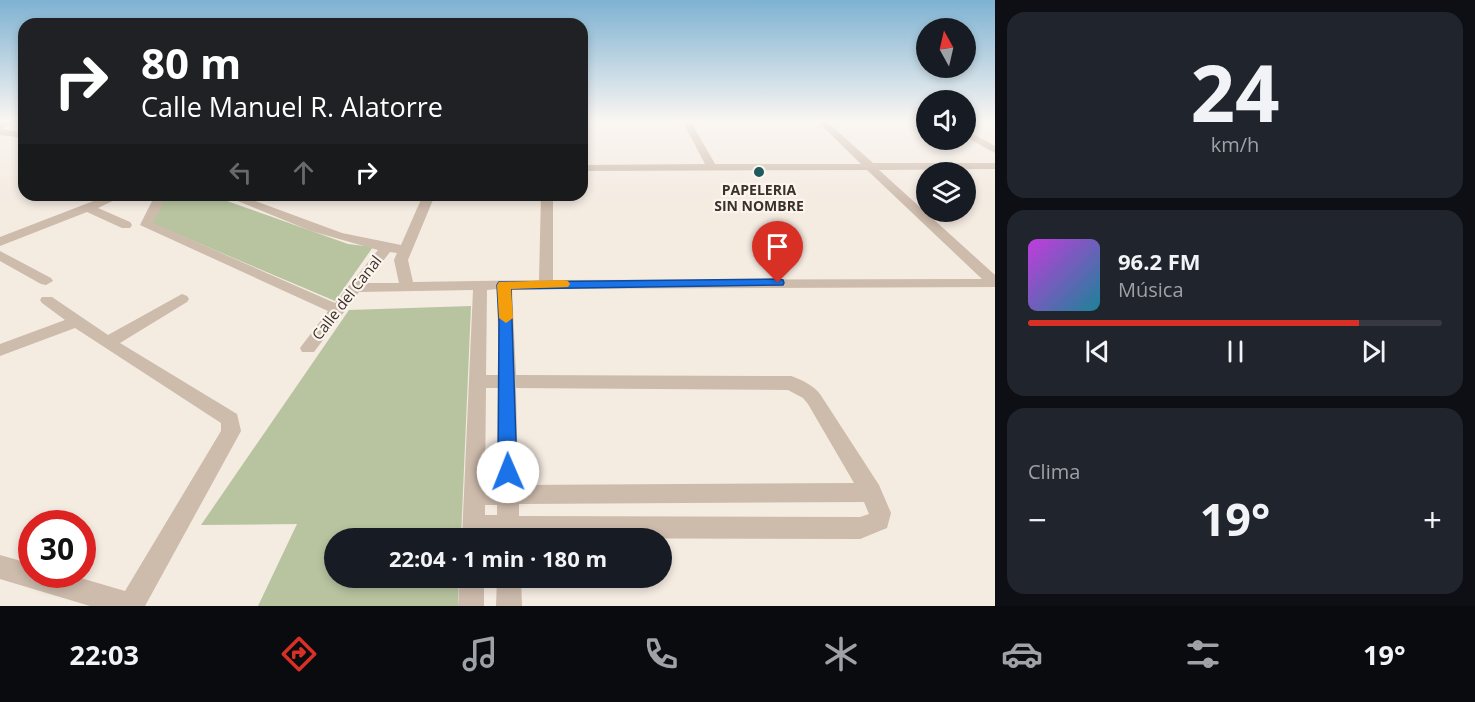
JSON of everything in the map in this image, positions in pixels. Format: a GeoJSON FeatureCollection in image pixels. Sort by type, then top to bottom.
{"type":"FeatureCollection","features":[{"type":"Feature","properties":{"kind":"street"},"geometry":{"type":"LineString","coordinates":[[701,148],[712,168]]}},
{"type":"Feature","properties":{"kind":"street"},"geometry":{"type":"LineString","coordinates":[[850,148],[995,283]]}},
{"type":"Feature","properties":{"kind":"street"},"geometry":{"type":"LineString","coordinates":[[588,168],[995,166]]}},
{"type":"Feature","properties":{"kind":"street"},"geometry":{"type":"LineString","coordinates":[[0,242],[103,201]]}},
{"type":"Feature","properties":{"kind":"street"},"geometry":{"type":"LineString","coordinates":[[158,201],[146,225],[338,310]]}},
{"type":"Feature","properties":{"kind":"street"},"geometry":{"type":"LineString","coordinates":[[246,201],[310,226],[386,248],[405,250]]}},
{"type":"Feature","properties":{"kind":"street"},"geometry":{"type":"LineString","coordinates":[[258,205],[263,201]]}},
{"type":"Feature","properties":{"kind":"street","name":"Calle del Canal"},"geometry":{"type":"LineString","coordinates":[[408,287],[401,268],[405,250],[426,201]]}},
{"type":"Feature","properties":{"kind":"street"},"geometry":{"type":"LineString","coordinates":[[546,284],[547,201]]}},
{"type":"Feature","properties":{"kind":"street"},"geometry":{"type":"LineString","coordinates":[[87,207],[126,225]]}},
{"type":"Feature","properties":{"kind":"street","name":"Calle del Canal"},"geometry":{"type":"LineString","coordinates":[[308,348],[386,248]]}},
{"type":"Feature","properties":{"kind":"street"},"geometry":{"type":"LineString","coordinates":[[0,255],[46,281]]}},
{"type":"Feature","properties":{"kind":"street"},"geometry":{"type":"LineString","coordinates":[[355,288],[546,284],[995,283]]}},
{"type":"Feature","properties":{"kind":"street"},"geometry":{"type":"LineString","coordinates":[[504,285],[508,528]]}},
{"type":"Feature","properties":{"kind":"street"},"geometry":{"type":"LineString","coordinates":[[473,528],[480,286]]}},
{"type":"Feature","properties":{"kind":"street"},"geometry":{"type":"LineString","coordinates":[[108,343],[182,299]]}},
{"type":"Feature","properties":{"kind":"street"},"geometry":{"type":"LineString","coordinates":[[0,567],[131,606],[228,438],[232,424],[231,419],[226,415],[108,343],[47,300]]}},
{"type":"Feature","properties":{"kind":"street"},"geometry":{"type":"LineString","coordinates":[[0,350],[78,321]]}},
{"type":"Feature","properties":{"kind":"street"},"geometry":{"type":"LineString","coordinates":[[477,381],[791,383],[809,393],[814,399],[871,492],[880,513],[879,521],[860,528],[672,531]]}},
{"type":"Feature","properties":{"kind":"street"},"geometry":{"type":"LineString","coordinates":[[474,495],[871,492]]}},
{"type":"Feature","properties":{"kind":"street"},"geometry":{"type":"LineString","coordinates":[[471,606],[472,588]]}},
{"type":"Feature","properties":{"kind":"street"},"geometry":{"type":"LineString","coordinates":[[508,588],[509,606]]}},
{"type":"Feature","properties":{"kind":"green space"},"geometry":{"type":"Polygon","coordinates":[[[163,201],[227,201],[348,244],[373,247],[335,301],[151,223],[163,201]]]}},
{"type":"Feature","properties":{"kind":"green space"},"geometry":{"type":"Polygon","coordinates":[[[471,306],[461,528],[324,528],[324,588],[459,588],[458,606],[258,606],[297,524],[201,525],[349,310],[471,306]]]}},
{"type":"Feature","properties":{"kind":"slow traffic"},"geometry":{"type":"LineString","coordinates":[[506,318],[504,285],[563,284]]}},
{"type":"Feature","properties":{"kind":"place","name":"PAPELERIA SIN NOMBRE"},"geometry":{"type":"Point","coordinates":[759,172]}},
{"type":"Feature","properties":{"kind":"route"},"geometry":{"type":"LineString","coordinates":[[508,472],[507,321],[504,285],[778,283]]}}]}
